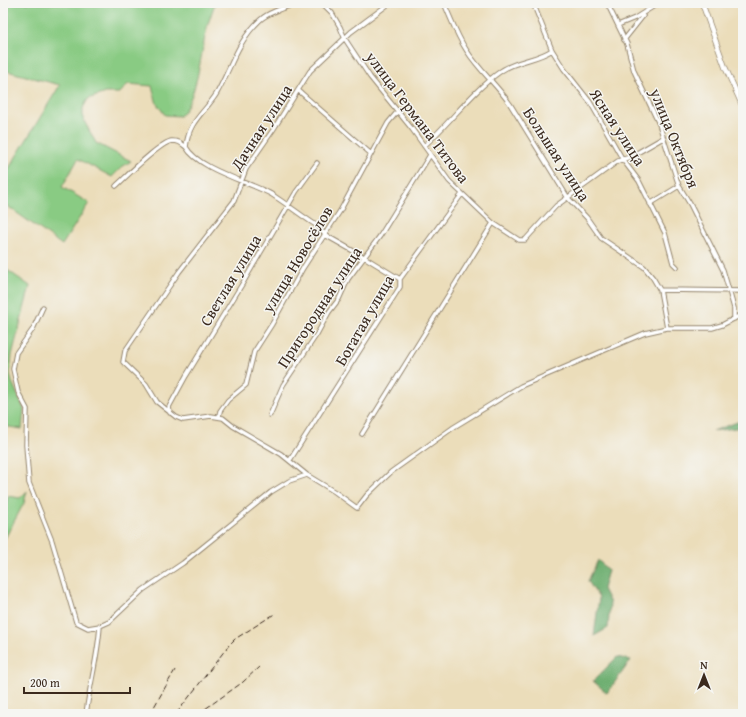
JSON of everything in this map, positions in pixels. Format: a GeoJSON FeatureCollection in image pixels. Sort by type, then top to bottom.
{"type":"FeatureCollection","features":[{"type":"Feature","properties":{"kind":"main road"},"geometry":{"type":"LineString","coordinates":[[702,3],[725,67],[743,107]]}},
{"type":"Feature","properties":{"kind":"street"},"geometry":{"type":"LineString","coordinates":[[186,147],[191,126],[208,106],[217,92],[234,56],[251,30],[262,18],[299,3]]}},
{"type":"Feature","properties":{"kind":"street","name":"улица Германа Титова"},"geometry":{"type":"LineString","coordinates":[[322,3],[332,13],[345,39],[370,77],[449,180],[493,223],[518,240],[525,240],[549,212],[568,198]]}},
{"type":"Feature","properties":{"kind":"street","name":"Дачная улица"},"geometry":{"type":"LineString","coordinates":[[170,413],[158,402],[146,384],[123,362],[125,351],[132,339],[144,326],[180,272],[234,201],[246,169],[316,64],[357,27],[390,3]]}},
{"type":"Feature","properties":{"kind":"street","name":"Большая улица"},"geometry":{"type":"LineString","coordinates":[[444,3],[466,51],[489,80],[501,90],[568,198],[587,218],[601,238],[644,267],[660,290],[667,328]]}},
{"type":"Feature","properties":{"kind":"street","name":"Ясная улица"},"geometry":{"type":"LineString","coordinates":[[532,3],[552,50],[564,69],[590,102],[623,160],[639,181],[665,233],[673,262],[677,267]]}},
{"type":"Feature","properties":{"kind":"street","name":"улица Октября"},"geometry":{"type":"LineString","coordinates":[[607,3],[624,40],[634,71],[659,124],[679,186],[690,204],[726,279],[734,319]]}},
{"type":"Feature","properties":{"kind":"street"},"geometry":{"type":"LineString","coordinates":[[624,40],[633,26],[647,12],[659,3]]}},
{"type":"Feature","properties":{"kind":"street"},"geometry":{"type":"LineString","coordinates":[[618,25],[647,12]]}},
{"type":"Feature","properties":{"kind":"street"},"geometry":{"type":"LineString","coordinates":[[424,146],[440,132],[480,86],[503,70],[522,61],[545,55],[552,50]]}},
{"type":"Feature","properties":{"kind":"street"},"geometry":{"type":"LineString","coordinates":[[299,91],[370,153]]}},
{"type":"Feature","properties":{"kind":"street","name":"улица Новосёлов"},"geometry":{"type":"LineString","coordinates":[[219,417],[220,411],[228,400],[246,385],[254,352],[272,324],[303,268],[340,211],[370,153],[388,123],[398,112]]}},
{"type":"Feature","properties":{"kind":"street"},"geometry":{"type":"LineString","coordinates":[[568,198],[623,160],[663,138]]}},
{"type":"Feature","properties":{"kind":"street"},"geometry":{"type":"LineString","coordinates":[[116,186],[145,158],[170,141],[180,142],[186,147],[190,154],[231,178],[271,194],[319,227],[325,235],[400,279]]}},
{"type":"Feature","properties":{"kind":"street","name":"Пригородная улица"},"geometry":{"type":"LineString","coordinates":[[270,415],[283,385],[317,334],[329,312],[339,300],[348,279],[392,215],[430,155]]}},
{"type":"Feature","properties":{"kind":"street","name":"Светлая улица"},"geometry":{"type":"LineString","coordinates":[[170,413],[169,407],[186,376],[296,192],[317,163]]}},
{"type":"Feature","properties":{"kind":"street"},"geometry":{"type":"LineString","coordinates":[[650,204],[679,186]]}},
{"type":"Feature","properties":{"kind":"street","name":"Богатая улица"},"geometry":{"type":"LineString","coordinates":[[290,460],[400,287],[400,279],[462,194]]}},
{"type":"Feature","properties":{"kind":"street"},"geometry":{"type":"LineString","coordinates":[[362,434],[493,223]]}},
{"type":"Feature","properties":{"kind":"street"},"geometry":{"type":"LineString","coordinates":[[660,290],[743,291]]}},
{"type":"Feature","properties":{"kind":"street"},"geometry":{"type":"LineString","coordinates":[[43,307],[33,329],[16,353],[13,369],[18,392],[27,409],[26,445],[29,483],[52,541],[76,622],[88,628],[100,626],[114,618],[143,590],[183,563],[271,492],[289,481],[307,475]]}},
{"type":"Feature","properties":{"kind":"street"},"geometry":{"type":"LineString","coordinates":[[170,413],[183,420],[211,416],[219,417],[290,460],[307,475],[335,492],[357,508],[367,495],[391,472],[506,394],[540,377],[645,333],[667,328],[712,328],[743,314]]}},
{"type":"Feature","properties":{"kind":"street"},"geometry":{"type":"LineString","coordinates":[[86,714],[89,688],[96,665],[100,626]]}},
{"type":"Feature","properties":{"kind":"green space"},"geometry":{"type":"Polygon","coordinates":[[[3,3],[215,3],[208,24],[195,86],[186,108],[180,116],[165,115],[157,104],[152,86],[128,84],[120,93],[105,93],[88,99],[83,108],[83,119],[96,143],[131,161],[122,167],[112,177],[78,159],[62,187],[89,203],[62,245],[3,203],[3,178],[60,85],[3,70],[3,3]]]}},
{"type":"Feature","properties":{"kind":"green space"},"geometry":{"type":"Polygon","coordinates":[[[3,267],[30,286],[12,355],[10,373],[12,382],[24,409],[22,429],[3,426],[3,267]]]}},
{"type":"Feature","properties":{"kind":"green space"},"geometry":{"type":"Polygon","coordinates":[[[743,420],[743,427],[713,431],[743,420]]]}},
{"type":"Feature","properties":{"kind":"green space"},"geometry":{"type":"Polygon","coordinates":[[[27,491],[24,503],[3,542],[3,510],[5,510],[8,496],[20,498],[27,491]]]}},
{"type":"Feature","properties":{"kind":"green space"},"geometry":{"type":"Polygon","coordinates":[[[598,560],[608,570],[603,589],[610,603],[608,628],[594,636],[599,598],[588,581],[598,560]]]}},
{"type":"Feature","properties":{"kind":"green space"},"geometry":{"type":"Polygon","coordinates":[[[617,657],[631,660],[607,693],[593,681],[617,657]]]}},
{"type":"Feature","properties":{"kind":"railway"},"geometry":{"type":"LineString","coordinates":[[176,714],[229,645],[235,639],[276,613]]}},
{"type":"Feature","properties":{"kind":"railway"},"geometry":{"type":"LineString","coordinates":[[198,714],[243,682],[259,667]]}},
{"type":"Feature","properties":{"kind":"railway"},"geometry":{"type":"LineString","coordinates":[[150,714],[175,670]]}}]}
